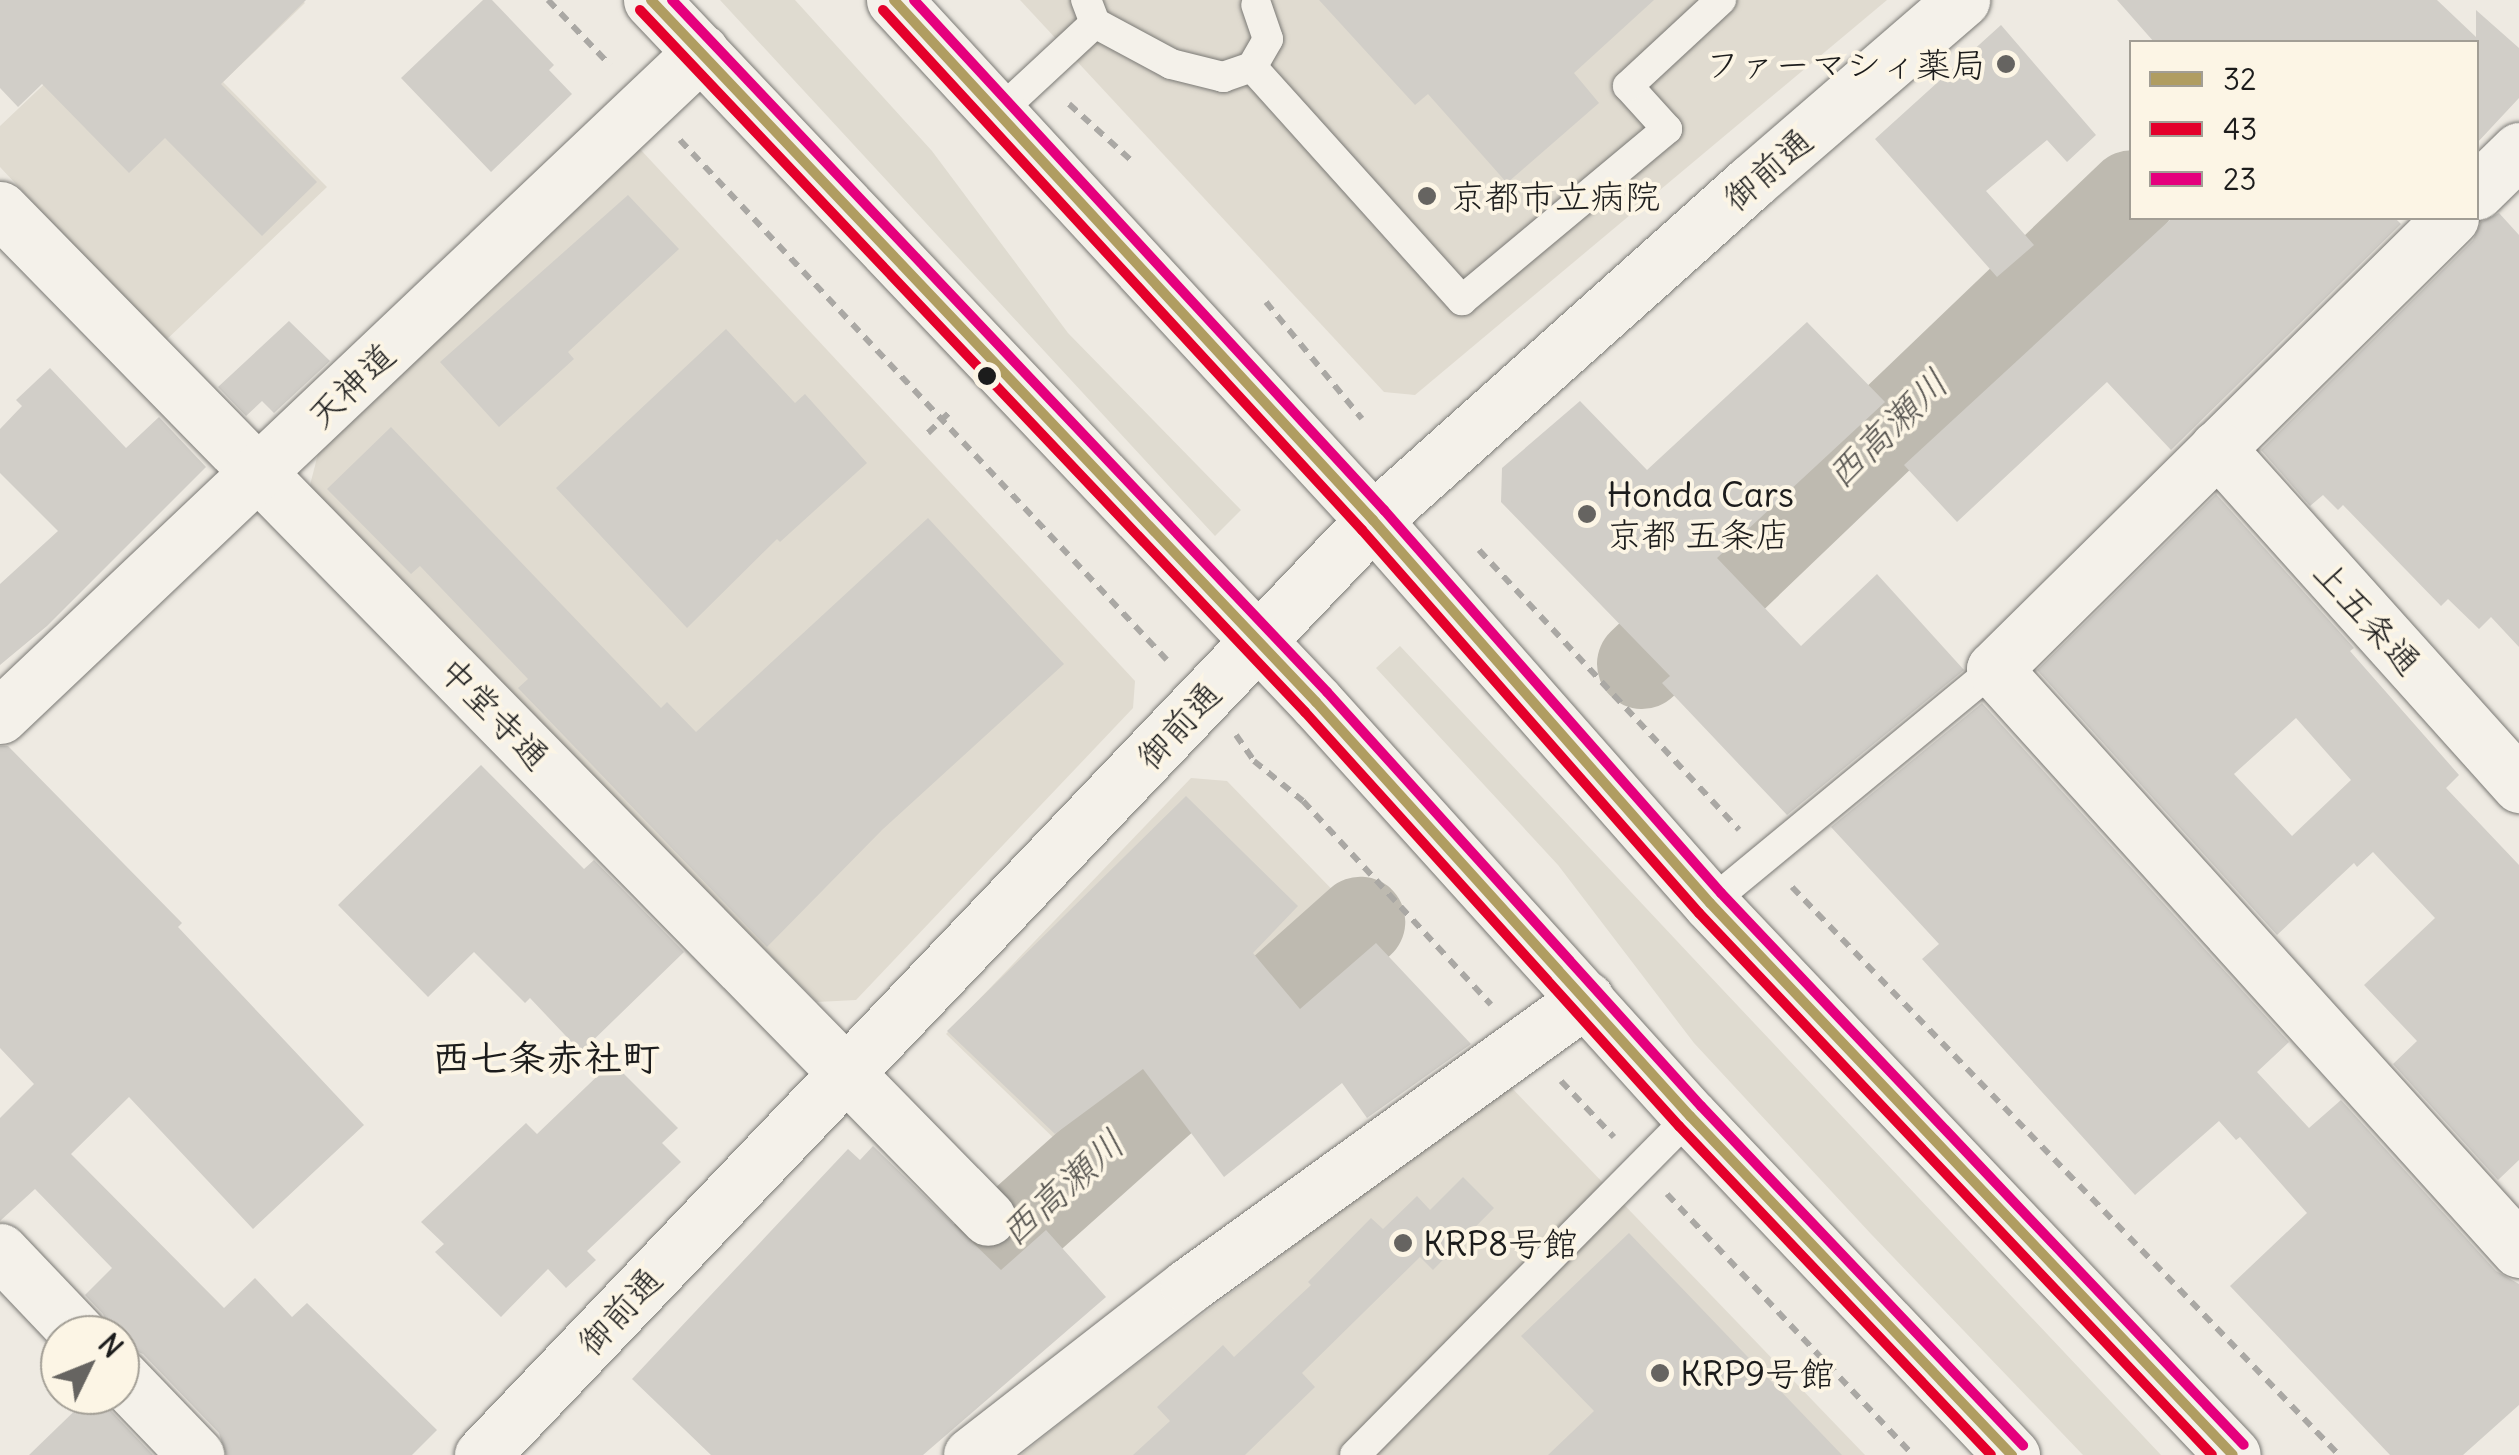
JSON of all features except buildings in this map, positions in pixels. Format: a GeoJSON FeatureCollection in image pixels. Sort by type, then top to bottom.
{"type":"FeatureCollection","features":[{"type":"Feature","properties":{"kind":"main road"},"geometry":{"type":"LineString","coordinates":[[651,0],[1257,641],[1690,1116],[2012,1455]]}},
{"type":"Feature","properties":{"kind":"main road"},"geometry":{"type":"LineString","coordinates":[[894,0],[1373,520],[1710,903],[2233,1455]]}},
{"type":"Feature","properties":{"kind":"main road","name":"御前通"},"geometry":{"type":"LineString","coordinates":[[482,1455],[1373,520],[1736,195],[1962,0]]}},
{"type":"Feature","properties":{"kind":"main road","name":"天神道"},"geometry":{"type":"LineString","coordinates":[[0,716],[701,52]]}},
{"type":"Feature","properties":{"kind":"main road","name":"中堂寺通"},"geometry":{"type":"LineString","coordinates":[[0,209],[988,1218]]}},
{"type":"Feature","properties":{"kind":"main road"},"geometry":{"type":"LineString","coordinates":[[2449,220],[1994,669],[2519,1250]]}},
{"type":"Feature","properties":{"kind":"main road","name":"上五条通"},"geometry":{"type":"LineString","coordinates":[[2217,448],[2519,785]]}},
{"type":"Feature","properties":{"kind":"main road"},"geometry":{"type":"LineString","coordinates":[[971,1455],[1188,1286],[1586,999]]}},
{"type":"Feature","properties":{"kind":"main road"},"geometry":{"type":"LineString","coordinates":[[0,1252],[61,1315]]}},
{"type":"Feature","properties":{"kind":"main road"},"geometry":{"type":"LineString","coordinates":[[140,1397],[196,1455]]}},
{"type":"Feature","properties":{"kind":"lane"},"geometry":{"type":"LineString","coordinates":[[1252,67],[1462,300],[1667,129],[1628,86],[1721,0]]}},
{"type":"Feature","properties":{"kind":"lane"},"geometry":{"type":"LineString","coordinates":[[998,112],[1090,11],[1170,64],[1223,77],[1252,67],[1268,39],[1256,5]]}},
{"type":"Feature","properties":{"kind":"lane"},"geometry":{"type":"LineString","coordinates":[[1710,903],[1994,669]]}},
{"type":"Feature","properties":{"kind":"lane"},"geometry":{"type":"LineString","coordinates":[[1356,1455],[1690,1116]]}},
{"type":"Feature","properties":{"kind":"path"},"geometry":{"type":"LineString","coordinates":[[548,0],[1170,662]]}},
{"type":"Feature","properties":{"kind":"path"},"geometry":{"type":"LineString","coordinates":[[1266,302],[1362,419]]}},
{"type":"Feature","properties":{"kind":"path"},"geometry":{"type":"LineString","coordinates":[[928,434],[949,413]]}},
{"type":"Feature","properties":{"kind":"path"},"geometry":{"type":"LineString","coordinates":[[1478,550],[1764,858],[2338,1455]]}},
{"type":"Feature","properties":{"kind":"path"},"geometry":{"type":"LineString","coordinates":[[1231,727],[1254,761],[1303,802],[1913,1455]]}},
{"type":"Feature","properties":{"kind":"shaded area"},"geometry":{"type":"Polygon","coordinates":[[[133,0],[302,0],[305,3],[223,82],[327,187],[164,342],[0,167],[0,126],[133,0]]]}},
{"type":"Feature","properties":{"kind":"shaded area"},"geometry":{"type":"Polygon","coordinates":[[[720,0],[795,0],[932,151],[1068,333],[1241,510],[1215,536],[720,0]]]}},
{"type":"Feature","properties":{"kind":"shaded area","name":"京都市立病院"},"geometry":{"type":"Polygon","coordinates":[[[1020,0],[1887,0],[1415,395],[1384,392],[1020,0]]]}},
{"type":"Feature","properties":{"kind":"shaded area"},"geometry":{"type":"Polygon","coordinates":[[[640,149],[1135,681],[1133,708],[856,1000],[817,1002],[309,489],[318,454],[640,149]]]}},
{"type":"Feature","properties":{"kind":"shaded area"},"geometry":{"type":"Polygon","coordinates":[[[1400,646],[2161,1455],[2083,1455],[1871,1234],[1694,1043],[1558,865],[1376,668],[1400,646]]]}},
{"type":"Feature","properties":{"kind":"shaded area"},"geometry":{"type":"Polygon","coordinates":[[[1191,778],[1227,781],[1347,905],[1064,1148],[946,1034],[1191,778]]]}},
{"type":"Feature","properties":{"kind":"shaded area"},"geometry":{"type":"Polygon","coordinates":[[[1508,1084],[1865,1455],[1021,1455],[1084,1404],[1508,1084]]]}},
{"type":"Feature","properties":{"kind":"waterway","name":"西高瀬川"},"geometry":{"type":"LineString","coordinates":[[1642,664],[2129,198]]}},
{"type":"Feature","properties":{"kind":"waterway","name":"西高瀬川"},"geometry":{"type":"LineString","coordinates":[[764,1455],[1360,922]]}},
{"type":"Feature","properties":{"kind":"transit line","name":"32"},"geometry":{"type":"LineString","coordinates":[[651,0],[1316,702],[1690,1116],[2012,1455]]}},
{"type":"Feature","properties":{"kind":"transit line","name":"23"},"geometry":{"type":"LineString","coordinates":[[672,0],[1327,692],[1701,1106],[2023,1445]]}},
{"type":"Feature","properties":{"kind":"transit line","name":"32"},"geometry":{"type":"LineString","coordinates":[[894,0],[1373,520],[1710,903],[2233,1455]]}},
{"type":"Feature","properties":{"kind":"transit line","name":"23"},"geometry":{"type":"LineString","coordinates":[[914,0],[1384,510],[1721,893],[2244,1445]]}},
{"type":"Feature","properties":{"kind":"transit line","name":"43"},"geometry":{"type":"LineString","coordinates":[[640,10],[1305,712],[1679,1126],[1991,1455]]}},
{"type":"Feature","properties":{"kind":"transit line","name":"43"},"geometry":{"type":"LineString","coordinates":[[883,10],[1362,530],[1699,913],[2212,1455]]}},
{"type":"Feature","properties":{"kind":"place","name":"ファーマシィ薬局"},"geometry":{"type":"Point","coordinates":[2006,64]}},
{"type":"Feature","properties":{"kind":"place","name":"京都市立病院"},"geometry":{"type":"Point","coordinates":[1427,196]}},
{"type":"Feature","properties":{"kind":"place","name":"Honda Cars 京都 五条店"},"geometry":{"type":"Point","coordinates":[1587,514]}},
{"type":"Feature","properties":{"kind":"place","name":"KRP8号館"},"geometry":{"type":"Point","coordinates":[1403,1243]}},
{"type":"Feature","properties":{"kind":"place","name":"KRP9号館"},"geometry":{"type":"Point","coordinates":[1660,1373]}},
{"type":"Feature","properties":{"kind":"district","name":"西七条赤社町"},"geometry":{"type":"Point","coordinates":[546,1058]}}]}
